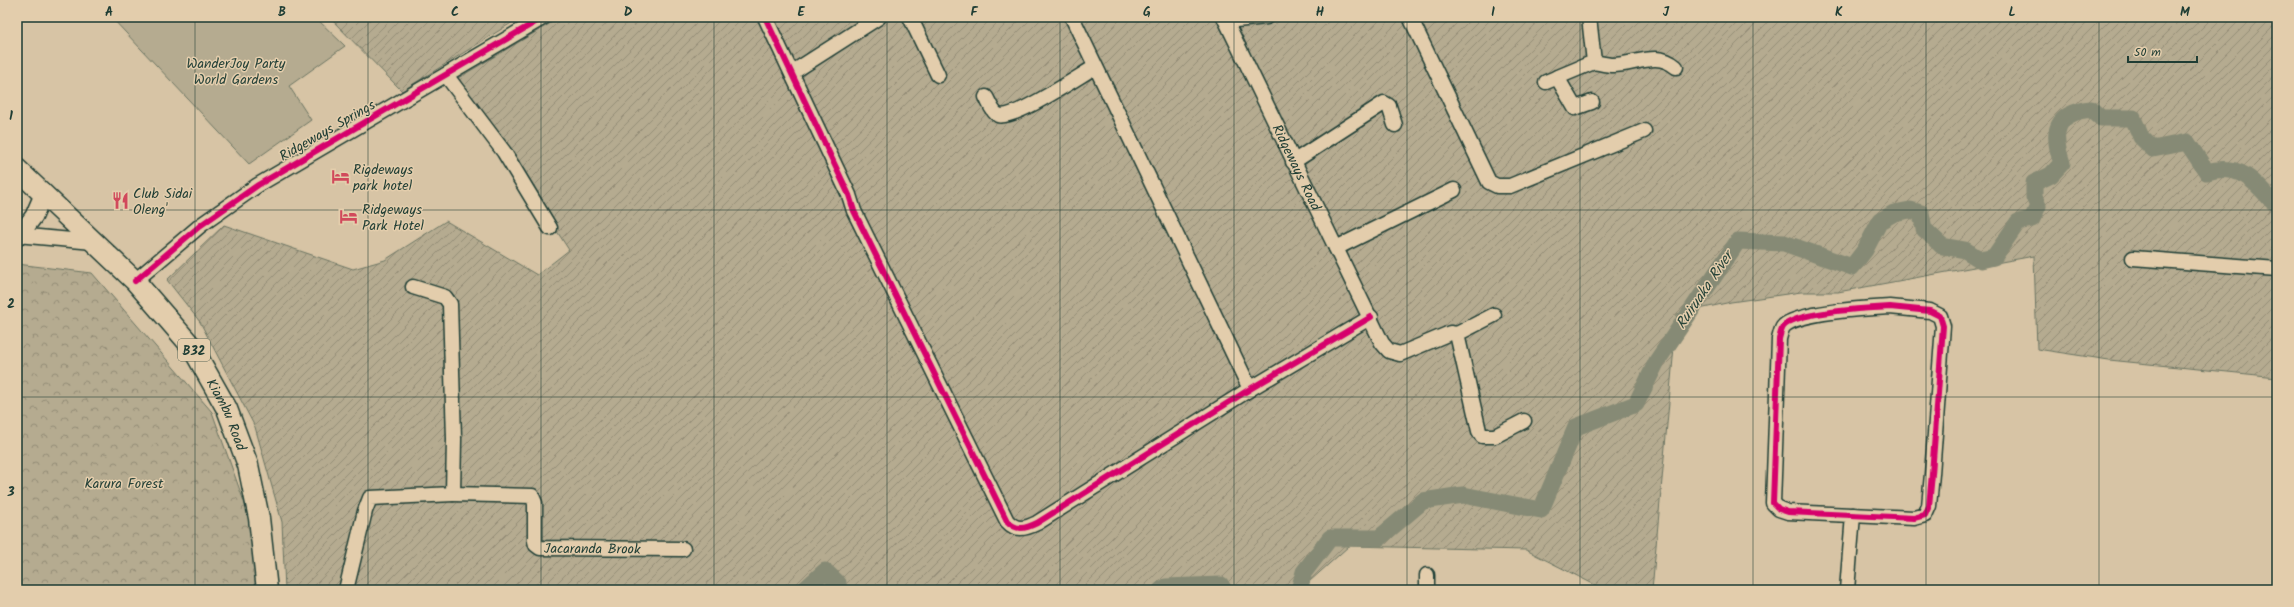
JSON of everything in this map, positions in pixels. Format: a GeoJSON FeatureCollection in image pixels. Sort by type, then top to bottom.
{"type":"FeatureCollection","features":[{"type":"Feature","properties":{"kind":"highway","name":"Kiambu Road"},"geometry":{"type":"LineString","coordinates":[[17,169],[135,281],[192,347],[227,409],[243,451],[255,496],[268,590]]}},
{"type":"Feature","properties":{"kind":"main road"},"geometry":{"type":"LineString","coordinates":[[18,235],[34,216],[43,195]]}},
{"type":"Feature","properties":{"kind":"street","name":"Ridgeways Springs"},"geometry":{"type":"LineString","coordinates":[[135,281],[201,225],[252,188],[544,17]]}},
{"type":"Feature","properties":{"kind":"street"},"geometry":{"type":"LineString","coordinates":[[766,17],[793,72],[854,211],[1010,524],[1021,528],[1037,523],[1250,389],[1371,317]]}},
{"type":"Feature","properties":{"kind":"street"},"geometry":{"type":"LineString","coordinates":[[793,72],[879,17]]}},
{"type":"Feature","properties":{"kind":"street"},"geometry":{"type":"LineString","coordinates":[[910,17],[938,75]]}},
{"type":"Feature","properties":{"kind":"street"},"geometry":{"type":"LineString","coordinates":[[1072,17],[1250,389]]}},
{"type":"Feature","properties":{"kind":"street"},"geometry":{"type":"LineString","coordinates":[[1225,19],[1266,17]]}},
{"type":"Feature","properties":{"kind":"street"},"geometry":{"type":"LineString","coordinates":[[1410,17],[1489,182],[1497,186],[1510,186],[1644,131]]}},
{"type":"Feature","properties":{"kind":"street"},"geometry":{"type":"LineString","coordinates":[[1589,17],[1594,62]]}},
{"type":"Feature","properties":{"kind":"street","name":"Ridgeways Road"},"geometry":{"type":"LineString","coordinates":[[1225,19],[1293,162],[1371,317],[1382,343],[1389,351],[1400,354],[1450,333],[1458,334],[1494,315]]}},
{"type":"Feature","properties":{"kind":"street"},"geometry":{"type":"LineString","coordinates":[[1592,102],[1575,108],[1552,80],[1594,62],[1613,65],[1645,59],[1658,59],[1670,62],[1676,67]]}},
{"type":"Feature","properties":{"kind":"street"},"geometry":{"type":"LineString","coordinates":[[986,97],[998,115],[1007,115],[1022,110],[1095,67]]}},
{"type":"Feature","properties":{"kind":"street"},"geometry":{"type":"LineString","coordinates":[[446,75],[504,152],[550,228]]}},
{"type":"Feature","properties":{"kind":"street"},"geometry":{"type":"LineString","coordinates":[[1293,162],[1384,103],[1389,106],[1395,125]]}},
{"type":"Feature","properties":{"kind":"street"},"geometry":{"type":"LineString","coordinates":[[1336,248],[1454,190]]}},
{"type":"Feature","properties":{"kind":"street"},"geometry":{"type":"LineString","coordinates":[[18,235],[93,242]]}},
{"type":"Feature","properties":{"kind":"street"},"geometry":{"type":"LineString","coordinates":[[2133,258],[2277,269]]}},
{"type":"Feature","properties":{"kind":"street"},"geometry":{"type":"LineString","coordinates":[[413,287],[445,297],[450,304],[454,439],[453,494]]}},
{"type":"Feature","properties":{"kind":"street"},"geometry":{"type":"LineString","coordinates":[[1890,307],[1930,311],[1940,316],[1943,326],[1929,506],[1925,515],[1914,518],[1853,515],[1788,512],[1779,509],[1774,503],[1780,339],[1783,327],[1794,320],[1830,312],[1890,307]]}},
{"type":"Feature","properties":{"kind":"street"},"geometry":{"type":"LineString","coordinates":[[1458,334],[1479,431],[1482,436],[1495,436],[1524,422]]}},
{"type":"Feature","properties":{"kind":"street","name":"Jacaranda Brook"},"geometry":{"type":"LineString","coordinates":[[346,590],[365,511],[370,498],[453,494],[532,496],[535,503],[534,541],[540,548],[683,550]]}},
{"type":"Feature","properties":{"kind":"street"},"geometry":{"type":"LineString","coordinates":[[1847,590],[1853,515]]}},
{"type":"Feature","properties":{"kind":"street"},"geometry":{"type":"LineString","coordinates":[[1427,590],[1428,576]]}},
{"type":"Feature","properties":{"kind":"green space","name":"WanderJoy Party World Gardens"},"geometry":{"type":"Polygon","coordinates":[[[111,17],[315,17],[345,46],[289,86],[311,120],[249,164],[111,17]]]}},
{"type":"Feature","properties":{"kind":"green space"},"geometry":{"type":"Polygon","coordinates":[[[329,17],[521,17],[402,91],[329,17]]]}},
{"type":"Feature","properties":{"kind":"green space"},"geometry":{"type":"Polygon","coordinates":[[[561,17],[2277,17],[2277,377],[2109,360],[2037,349],[2034,256],[1838,292],[1801,292],[1731,302],[1677,314],[1652,590],[1605,590],[1526,550],[1349,546],[1300,590],[285,590],[282,522],[255,427],[200,322],[167,280],[224,225],[353,269],[385,260],[446,221],[537,275],[569,250],[458,78],[561,17]]]}},
{"type":"Feature","properties":{"kind":"green space","name":"Karura Forest"},"geometry":{"type":"Polygon","coordinates":[[[17,264],[92,273],[212,412],[262,552],[266,590],[17,590],[17,264]]]}},
{"type":"Feature","properties":{"kind":"waterway","name":"Ruiruaka River"},"geometry":{"type":"LineString","coordinates":[[1299,590],[1304,572],[1330,538],[1379,538],[1423,501],[1463,495],[1541,510],[1576,427],[1636,404],[1657,361],[1738,241],[1784,243],[1852,267],[1865,250],[1880,221],[1894,213],[1910,210],[1921,213],[1924,229],[1942,246],[1965,250],[1981,260],[1994,257],[2018,222],[2032,219],[2038,206],[2034,197],[2034,183],[2051,175],[2062,163],[2057,142],[2059,126],[2063,120],[2070,115],[2079,111],[2091,109],[2101,118],[2133,118],[2141,137],[2153,149],[2187,142],[2207,172],[2218,170],[2236,171],[2251,180],[2272,201],[2277,202]]}},
{"type":"Feature","properties":{"kind":"waterway","name":"Ruiruaka River"},"geometry":{"type":"LineString","coordinates":[[804,590],[825,571],[838,583],[838,590]]}},
{"type":"Feature","properties":{"kind":"waterway","name":"Ruiruaka River"},"geometry":{"type":"LineString","coordinates":[[1161,590],[1166,587],[1221,585],[1224,590]]}},
{"type":"Feature","properties":{"kind":"cycle path"},"geometry":{"type":"LineString","coordinates":[[135,281],[201,225],[258,185],[544,17]]}},
{"type":"Feature","properties":{"kind":"cycle path"},"geometry":{"type":"LineString","coordinates":[[765,17],[849,195],[854,211],[1007,521],[1017,528],[1025,528],[1037,523],[1250,389],[1371,317]]}},
{"type":"Feature","properties":{"kind":"cycle path"},"geometry":{"type":"LineString","coordinates":[[1890,307],[1930,311],[1940,316],[1943,326],[1929,506],[1925,515],[1914,518],[1788,512],[1779,509],[1773,503],[1779,339],[1782,328],[1790,322],[1816,314],[1890,307]]}},
{"type":"Feature","properties":{"kind":"place","name":"Rigdeways park hotel"},"geometry":{"type":"Point","coordinates":[340,177]}},
{"type":"Feature","properties":{"kind":"place","name":"Club Sidai Oleng'"},"geometry":{"type":"Point","coordinates":[120,201]}},
{"type":"Feature","properties":{"kind":"place","name":"Ridgeways Park Hotel"},"geometry":{"type":"Point","coordinates":[349,217]}}]}
